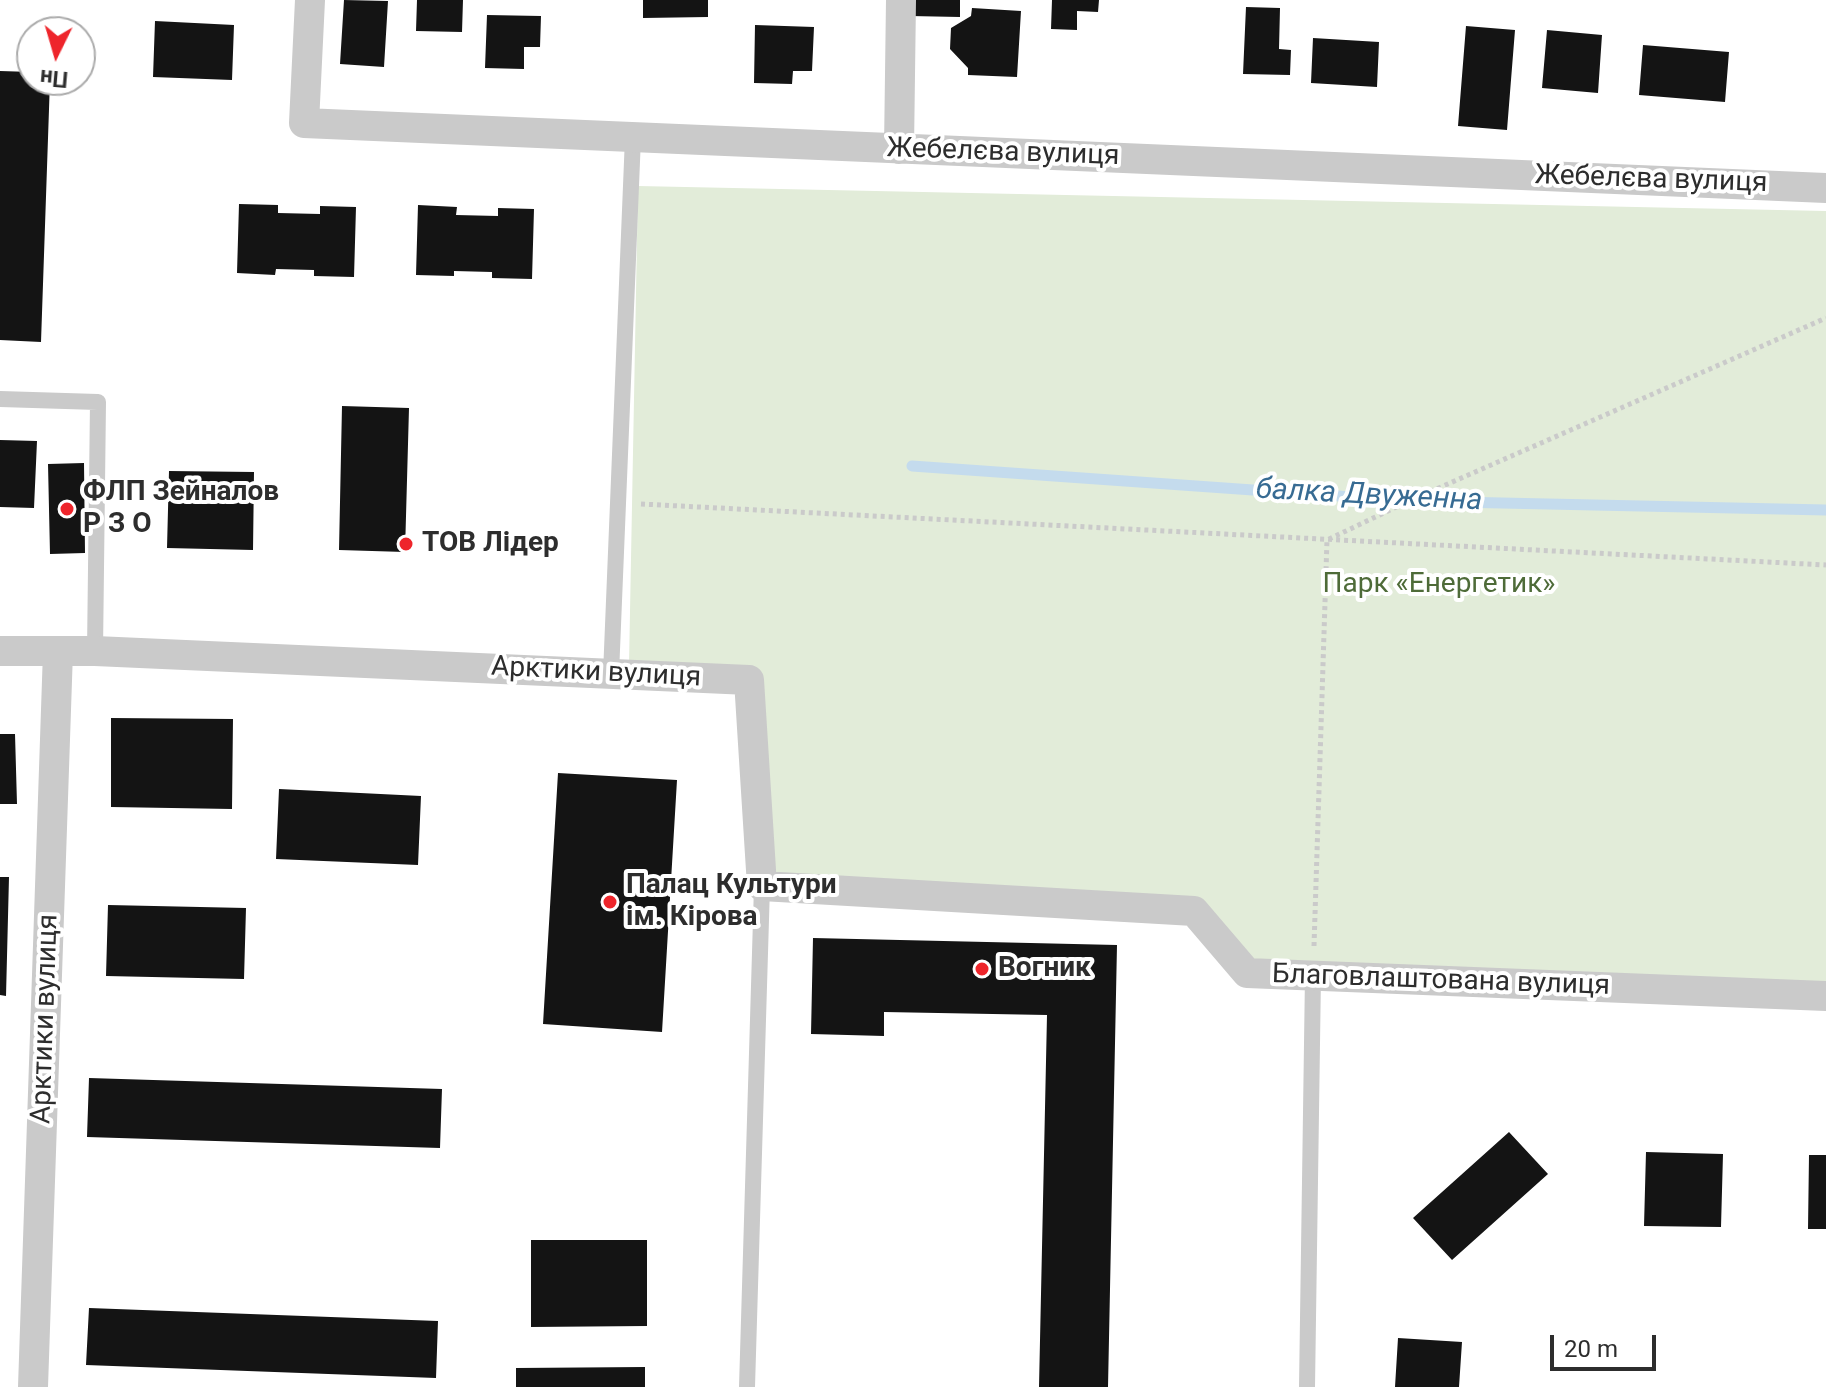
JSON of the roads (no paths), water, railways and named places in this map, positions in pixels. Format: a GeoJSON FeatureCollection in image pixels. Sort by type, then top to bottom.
{"type":"FeatureCollection","features":[{"type":"Feature","properties":{"kind":"street","name":"Жебелєва вулиця"},"geometry":{"type":"LineString","coordinates":[[310,0],[304,123],[1826,188]]}},
{"type":"Feature","properties":{"kind":"street"},"geometry":{"type":"LineString","coordinates":[[899,149],[901,0]]}},
{"type":"Feature","properties":{"kind":"street","name":"Арктики вулиця"},"geometry":{"type":"LineString","coordinates":[[0,651],[95,651],[749,680],[762,886]]}},
{"type":"Feature","properties":{"kind":"street","name":"Арктики вулиця"},"geometry":{"type":"LineString","coordinates":[[33,1387],[58,651]]}},
{"type":"Feature","properties":{"kind":"street","name":"Благовлаштована вулиця"},"geometry":{"type":"LineString","coordinates":[[762,886],[1194,911],[1247,973],[1826,996]]}},
{"type":"Feature","properties":{"kind":"lane"},"geometry":{"type":"LineString","coordinates":[[611,674],[633,137]]}},
{"type":"Feature","properties":{"kind":"lane"},"geometry":{"type":"LineString","coordinates":[[0,399],[98,402],[95,651]]}},
{"type":"Feature","properties":{"kind":"lane"},"geometry":{"type":"LineString","coordinates":[[747,1387],[762,886]]}},
{"type":"Feature","properties":{"kind":"lane"},"geometry":{"type":"LineString","coordinates":[[1307,1387],[1313,975]]}},
{"type":"Feature","properties":{"kind":"waterway","name":"балка Двуженна"},"geometry":{"type":"LineString","coordinates":[[912,466],[1409,501],[1826,510]]}},
{"type":"Feature","properties":{"kind":"place","name":"ФЛП Зейналов Р З О"},"geometry":{"type":"Point","coordinates":[67,509]}},
{"type":"Feature","properties":{"kind":"place","name":"ТОВ Лідер"},"geometry":{"type":"Point","coordinates":[406,544]}},
{"type":"Feature","properties":{"kind":"place","name":"Палац Культури ім. Кірова"},"geometry":{"type":"Point","coordinates":[610,902]}},
{"type":"Feature","properties":{"kind":"place","name":"Вогник"},"geometry":{"type":"Point","coordinates":[982,969]}},
{"type":"Feature","properties":{"kind":"park label","name":"Парк «Енергетик»"},"geometry":{"type":"Point","coordinates":[1439,585]}}]}
